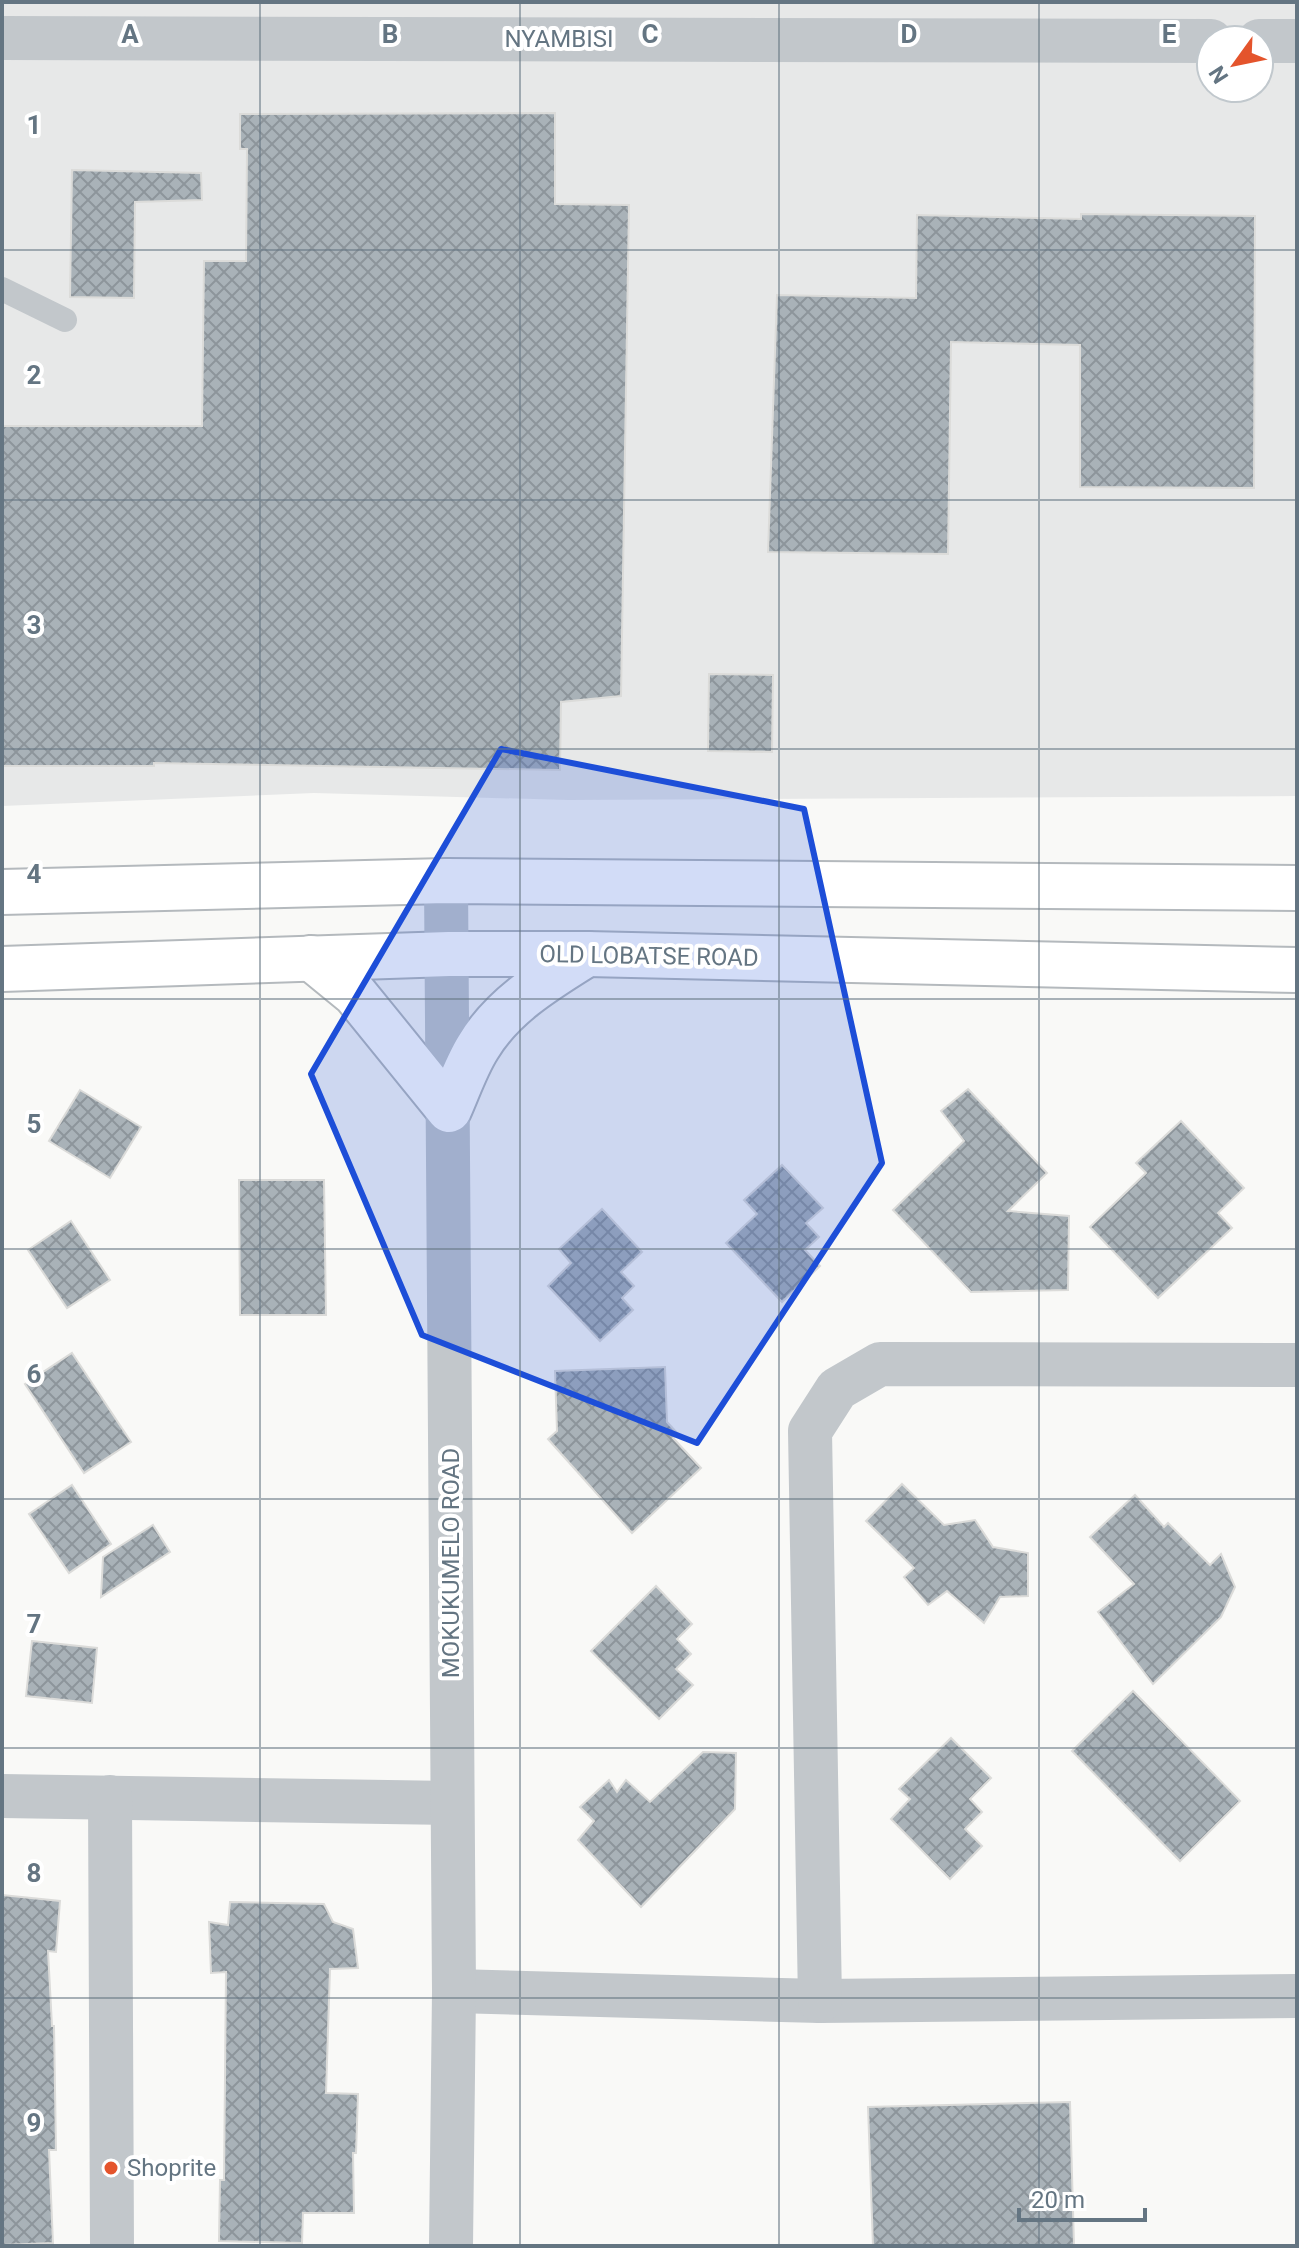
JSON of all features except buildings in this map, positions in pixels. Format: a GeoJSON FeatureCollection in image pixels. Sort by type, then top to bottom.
{"type":"FeatureCollection","features":[{"type":"Feature","properties":{"kind":"main road"},"geometry":{"type":"LineString","coordinates":[[2,892],[446,881],[1297,888]]}},
{"type":"Feature","properties":{"kind":"main road","name":"OLD LOBATSE ROAD"},"geometry":{"type":"LineString","coordinates":[[2,969],[449,954],[587,954],[1297,970]]}},
{"type":"Feature","properties":{"kind":"main road"},"geometry":{"type":"LineString","coordinates":[[311,958],[355,994],[412,1069],[449,1110],[476,1049],[496,1021],[543,981],[587,954]]}},
{"type":"Feature","properties":{"kind":"street","name":"NYAMBISI"},"geometry":{"type":"LineString","coordinates":[[2,38],[1195,41]]}},
{"type":"Feature","properties":{"kind":"street"},"geometry":{"type":"LineString","coordinates":[[1275,41],[1297,41]]}},
{"type":"Feature","properties":{"kind":"street","name":"MOKUKUMELO ROAD"},"geometry":{"type":"LineString","coordinates":[[446,881],[449,954],[454,1991],[451,2246]]}},
{"type":"Feature","properties":{"kind":"street"},"geometry":{"type":"LineString","coordinates":[[820,2001],[810,1431],[837,1389],[880,1364],[1297,1365]]}},
{"type":"Feature","properties":{"kind":"street"},"geometry":{"type":"LineString","coordinates":[[2,1796],[452,1803]]}},
{"type":"Feature","properties":{"kind":"street"},"geometry":{"type":"LineString","coordinates":[[110,1797],[112,2246]]}},
{"type":"Feature","properties":{"kind":"street"},"geometry":{"type":"LineString","coordinates":[[454,1991],[820,2001],[1297,1996]]}},
{"type":"Feature","properties":{"kind":"lane"},"geometry":{"type":"LineString","coordinates":[[2,289],[65,320]]}},
{"type":"Feature","properties":{"kind":"highlighted area"},"geometry":{"type":"Polygon","coordinates":[[[501,749],[804,809],[882,1163],[697,1443],[422,1335],[311,1074],[501,749]]]}},
{"type":"Feature","properties":{"kind":"shaded area"},"geometry":{"type":"Polygon","coordinates":[[[2,2],[1297,2],[1297,796],[568,800],[314,793],[2,806],[2,2]]]}},
{"type":"Feature","properties":{"kind":"place","name":"Shoprite"},"geometry":{"type":"Point","coordinates":[111,2168]}}]}
